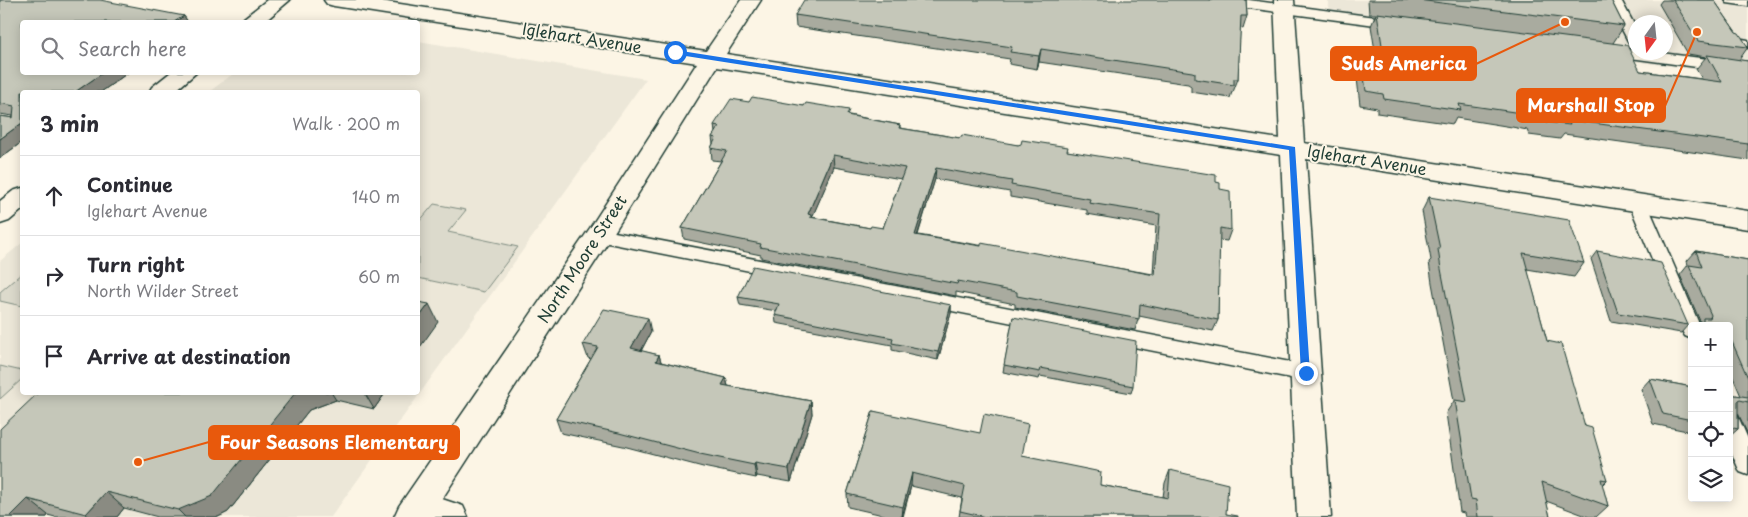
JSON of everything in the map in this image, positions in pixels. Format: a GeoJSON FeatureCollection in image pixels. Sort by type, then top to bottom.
{"type":"FeatureCollection","features":[{"type":"Feature","properties":{"kind":"street"},"geometry":{"type":"LineString","coordinates":[[254,20],[280,0]]}},
{"type":"Feature","properties":{"kind":"street","name":"Iglehart Avenue"},"geometry":{"type":"LineString","coordinates":[[334,0],[713,57],[1748,220]]}},
{"type":"Feature","properties":{"kind":"street","name":"North Moore Street"},"geometry":{"type":"LineString","coordinates":[[414,512],[599,235],[751,0]]}},
{"type":"Feature","properties":{"kind":"street"},"geometry":{"type":"LineString","coordinates":[[1284,4],[1314,517]]}},
{"type":"Feature","properties":{"kind":"street"},"geometry":{"type":"LineString","coordinates":[[163,90],[182,75]]}},
{"type":"Feature","properties":{"kind":"street"},"geometry":{"type":"LineString","coordinates":[[0,214],[20,199]]}},
{"type":"Feature","properties":{"kind":"street"},"geometry":{"type":"LineString","coordinates":[[414,512],[451,517]]}},
{"type":"Feature","properties":{"kind":"lane"},"geometry":{"type":"LineString","coordinates":[[1218,0],[1284,4],[1413,26]]}},
{"type":"Feature","properties":{"kind":"lane"},"geometry":{"type":"LineString","coordinates":[[1614,0],[1628,27]]}},
{"type":"Feature","properties":{"kind":"lane"},"geometry":{"type":"LineString","coordinates":[[1705,0],[1732,41],[1748,44]]}},
{"type":"Feature","properties":{"kind":"lane"},"geometry":{"type":"LineString","coordinates":[[1587,48],[1748,69]]}},
{"type":"Feature","properties":{"kind":"lane"},"geometry":{"type":"LineString","coordinates":[[1638,202],[1688,322]]}},
{"type":"Feature","properties":{"kind":"lane"},"geometry":{"type":"LineString","coordinates":[[599,235],[1306,373]]}},
{"type":"Feature","properties":{"kind":"lane"},"geometry":{"type":"LineString","coordinates":[[1733,429],[1748,465]]}},
{"type":"Feature","properties":{"kind":"shaded area"},"geometry":{"type":"Polygon","coordinates":[[[1328,0],[1748,0],[1748,77],[1331,18],[1328,0]]]}},
{"type":"Feature","properties":{"kind":"shaded area"},"geometry":{"type":"Polygon","coordinates":[[[420,41],[646,79],[420,393],[420,90],[212,90],[231,75],[420,75],[420,41]]]}},
{"type":"Feature","properties":{"kind":"shaded area"},"geometry":{"type":"Polygon","coordinates":[[[434,204],[466,210],[448,232],[518,247],[484,292],[420,278],[420,221],[434,204]]]}},
{"type":"Feature","properties":{"kind":"shaded area"},"geometry":{"type":"Polygon","coordinates":[[[20,245],[20,395],[419,395],[331,517],[0,517],[0,261],[20,245]]]}},
{"type":"Feature","properties":{"kind":"shaded area"},"geometry":{"type":"Polygon","coordinates":[[[20,275],[20,306],[0,301],[0,292],[20,275]]]}},
{"type":"Feature","properties":{"kind":"shaded area"},"geometry":{"type":"Polygon","coordinates":[[[0,366],[20,371],[20,381],[0,399],[0,366]]]}},
{"type":"Feature","properties":{"kind":"building"},"geometry":{"type":"Polygon","coordinates":[[[0,0],[100,0],[184,16],[177,20],[20,20],[20,75],[100,75],[78,90],[20,90],[20,124],[0,139],[0,116],[13,118],[14,106],[0,103],[0,0]]]}},
{"type":"Feature","properties":{"kind":"building"},"geometry":{"type":"Polygon","coordinates":[[[804,0],[1246,0],[1247,16],[1241,16],[1238,79],[1234,79],[1234,85],[1195,79],[1195,73],[1192,72],[1041,49],[1039,56],[1010,52],[1012,47],[795,15],[804,0]]]}},
{"type":"Feature","properties":{"kind":"building"},"geometry":{"type":"Polygon","coordinates":[[[1418,0],[1611,0],[1624,26],[1418,0]]]}},
{"type":"Feature","properties":{"kind":"building"},"geometry":{"type":"Polygon","coordinates":[[[1673,0],[1714,0],[1748,47],[1698,41],[1673,0]]]}},
{"type":"Feature","properties":{"kind":"building"},"geometry":{"type":"Polygon","coordinates":[[[1377,13],[1627,45],[1628,60],[1634,60],[1640,71],[1722,82],[1707,55],[1748,61],[1748,144],[1570,120],[1568,120],[1570,125],[1538,121],[1536,116],[1459,104],[1461,110],[1384,99],[1383,94],[1366,91],[1361,55],[1384,58],[1377,13]]]}},
{"type":"Feature","properties":{"kind":"building"},"geometry":{"type":"Polygon","coordinates":[[[752,97],[804,106],[806,103],[849,110],[847,115],[900,125],[899,128],[960,138],[962,135],[1018,145],[1021,144],[1022,140],[1068,147],[1067,151],[1216,175],[1216,182],[1220,183],[1220,189],[1230,191],[1231,230],[1220,228],[1218,320],[1140,304],[1139,319],[1017,296],[1017,292],[958,281],[957,284],[760,247],[761,244],[682,228],[727,151],[711,148],[716,138],[712,137],[719,126],[714,125],[731,99],[749,102],[752,97]],[[833,155],[808,214],[811,215],[810,217],[870,228],[871,226],[883,228],[905,168],[833,155]],[[936,168],[915,235],[981,246],[981,243],[1155,275],[1160,214],[1089,203],[1090,199],[1011,185],[1012,181],[936,168]]]}},
{"type":"Feature","properties":{"kind":"building"},"geometry":{"type":"Polygon","coordinates":[[[1429,197],[1569,220],[1584,263],[1523,253],[1547,341],[1561,344],[1585,426],[1592,428],[1607,480],[1601,479],[1608,506],[1542,482],[1550,517],[1478,517],[1476,500],[1471,499],[1455,400],[1467,402],[1429,197]]]}},
{"type":"Feature","properties":{"kind":"building"},"geometry":{"type":"Polygon","coordinates":[[[1597,251],[1661,263],[1688,325],[1618,313],[1597,251]]]}},
{"type":"Feature","properties":{"kind":"building"},"geometry":{"type":"Polygon","coordinates":[[[1696,251],[1748,260],[1748,378],[1733,344],[1733,322],[1703,322],[1703,318],[1710,318],[1711,315],[1689,265],[1702,267],[1696,251]]]}},
{"type":"Feature","properties":{"kind":"building"},"geometry":{"type":"Polygon","coordinates":[[[753,266],[951,305],[938,352],[892,343],[893,338],[775,315],[779,304],[738,297],[753,266]]]}},
{"type":"Feature","properties":{"kind":"building"},"geometry":{"type":"Polygon","coordinates":[[[420,302],[429,304],[420,316],[420,302]]]}},
{"type":"Feature","properties":{"kind":"building"},"geometry":{"type":"Polygon","coordinates":[[[604,309],[648,318],[631,348],[659,355],[656,361],[726,378],[722,385],[811,401],[789,469],[755,463],[754,465],[700,454],[556,419],[598,347],[583,344],[604,309]]]}},
{"type":"Feature","properties":{"kind":"building"},"geometry":{"type":"Polygon","coordinates":[[[1013,317],[1136,341],[1133,386],[1041,368],[1040,372],[1004,365],[1013,317]]]}},
{"type":"Feature","properties":{"kind":"building"},"geometry":{"type":"Polygon","coordinates":[[[1650,379],[1688,386],[1688,419],[1663,414],[1650,379]]]}},
{"type":"Feature","properties":{"kind":"building"},"geometry":{"type":"Polygon","coordinates":[[[36,395],[294,395],[212,496],[178,510],[106,492],[86,514],[28,499],[10,517],[0,517],[0,429],[36,395]]]}},
{"type":"Feature","properties":{"kind":"building"},"geometry":{"type":"Polygon","coordinates":[[[1733,395],[1748,397],[1748,402],[1738,401],[1738,429],[1733,428],[1733,395]]]}},
{"type":"Feature","properties":{"kind":"building"},"geometry":{"type":"Polygon","coordinates":[[[873,411],[980,433],[984,414],[1028,424],[1022,456],[1101,472],[1100,485],[1168,498],[1170,470],[1228,484],[1226,514],[1238,517],[986,517],[960,511],[965,486],[912,473],[903,507],[847,494],[873,411]]]}},
{"type":"Feature","properties":{"kind":"place","name":"Suds America"},"geometry":{"type":"Point","coordinates":[1565,22]}},
{"type":"Feature","properties":{"kind":"place","name":"Marshall Stop"},"geometry":{"type":"Point","coordinates":[1697,32]}},
{"type":"Feature","properties":{"kind":"place","name":"Four Seasons Elementary"},"geometry":{"type":"Point","coordinates":[138,462]}},
{"type":"Feature","properties":{"kind":"route"},"geometry":{"type":"LineString","coordinates":[[675,52],[1293,149],[1306,373]]}}]}
